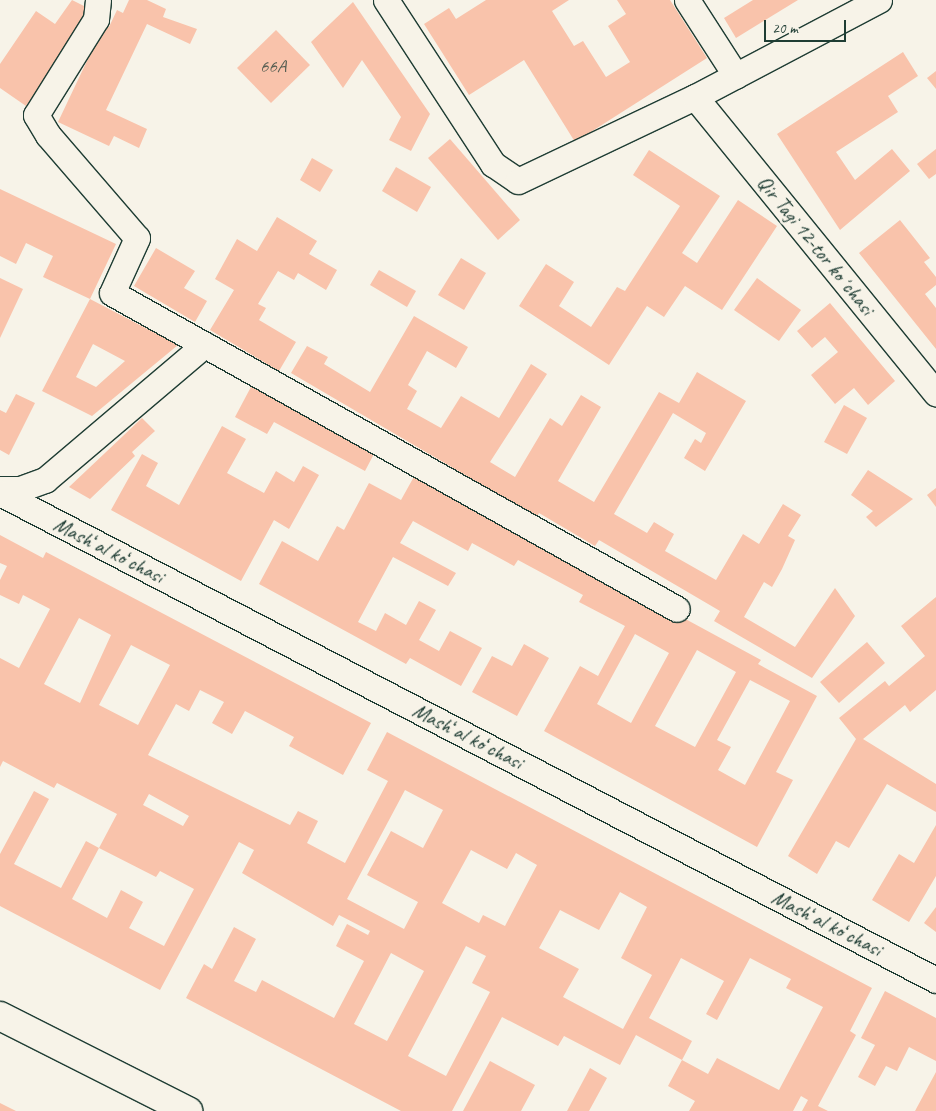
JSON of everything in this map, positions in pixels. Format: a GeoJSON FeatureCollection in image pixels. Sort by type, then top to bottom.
{"type":"FeatureCollection","features":[{"type":"Feature","properties":{"kind":"main road"},"geometry":{"type":"LineString","coordinates":[[0,1016],[188,1111]]}},
{"type":"Feature","properties":{"kind":"street"},"geometry":{"type":"LineString","coordinates":[[98,0],[96,19],[36,115],[48,136],[136,238],[112,293],[677,608]]}},
{"type":"Feature","properties":{"kind":"street"},"geometry":{"type":"LineString","coordinates":[[386,0],[494,164],[518,181],[695,97],[878,0]]}},
{"type":"Feature","properties":{"kind":"street"},"geometry":{"type":"LineString","coordinates":[[687,0],[736,76]]}},
{"type":"Feature","properties":{"kind":"street","name":"Qir Tagi 12-tor koʼchasi"},"geometry":{"type":"LineString","coordinates":[[695,97],[936,394]]}},
{"type":"Feature","properties":{"kind":"street"},"geometry":{"type":"LineString","coordinates":[[0,489],[20,489],[44,480],[204,345]]}},
{"type":"Feature","properties":{"kind":"street","name":"Mashʻal koʻchasi"},"geometry":{"type":"LineString","coordinates":[[0,493],[936,980]]}},
{"type":"Feature","properties":{"kind":"building"},"geometry":{"type":"Polygon","coordinates":[[[72,0],[92,10],[26,106],[0,88],[0,64],[36,11],[55,24],[72,0]]]}},
{"type":"Feature","properties":{"kind":"building"},"geometry":{"type":"Polygon","coordinates":[[[129,0],[147,0],[166,9],[163,17],[197,29],[190,44],[147,24],[106,110],[147,129],[139,148],[114,136],[109,146],[58,122],[104,25],[109,27],[117,10],[123,13],[129,0]]]}},
{"type":"Feature","properties":{"kind":"building"},"geometry":{"type":"Polygon","coordinates":[[[486,0],[569,0],[552,11],[574,46],[583,41],[606,77],[630,62],[608,26],[626,14],[617,0],[670,0],[707,58],[575,142],[524,60],[469,95],[424,24],[449,8],[456,19],[486,0]]]}},
{"type":"Feature","properties":{"kind":"building"},"geometry":{"type":"Polygon","coordinates":[[[753,0],[798,0],[736,38],[724,18],[753,0]]]}},
{"type":"Feature","properties":{"kind":"building"},"geometry":{"type":"Polygon","coordinates":[[[353,2],[430,114],[411,151],[389,140],[401,117],[362,60],[343,88],[311,42],[353,2]]]}},
{"type":"Feature","properties":{"kind":"building"},"geometry":{"type":"Polygon","coordinates":[[[276,30],[310,65],[271,103],[237,68],[276,30]]]}},
{"type":"Feature","properties":{"kind":"building"},"geometry":{"type":"Polygon","coordinates":[[[903,52],[918,76],[888,96],[898,112],[836,152],[855,180],[892,149],[910,171],[840,230],[777,134],[903,52]]]}},
{"type":"Feature","properties":{"kind":"building"},"geometry":{"type":"Polygon","coordinates":[[[936,71],[936,89],[927,78],[936,71]]]}},
{"type":"Feature","properties":{"kind":"building"},"geometry":{"type":"Polygon","coordinates":[[[450,139],[520,220],[498,240],[428,158],[450,139]]]}},
{"type":"Feature","properties":{"kind":"building"},"geometry":{"type":"Polygon","coordinates":[[[936,149],[936,174],[929,179],[917,164],[936,149]]]}},
{"type":"Feature","properties":{"kind":"building"},"geometry":{"type":"Polygon","coordinates":[[[649,150],[720,196],[682,253],[697,263],[738,200],[777,226],[722,310],[685,286],[664,317],[647,306],[609,365],[519,306],[546,264],[574,282],[559,306],[591,327],[617,287],[625,291],[680,206],[633,175],[649,150]]]}},
{"type":"Feature","properties":{"kind":"building"},"geometry":{"type":"Polygon","coordinates":[[[312,158],[333,170],[320,192],[300,180],[312,158]]]}},
{"type":"Feature","properties":{"kind":"building"},"geometry":{"type":"Polygon","coordinates":[[[396,167],[431,187],[417,212],[382,191],[396,167]]]}},
{"type":"Feature","properties":{"kind":"building"},"geometry":{"type":"Polygon","coordinates":[[[0,189],[116,244],[90,299],[43,277],[53,256],[26,243],[16,264],[0,256],[0,189]]]}},
{"type":"Feature","properties":{"kind":"building"},"geometry":{"type":"Polygon","coordinates":[[[277,217],[317,241],[309,254],[337,270],[326,290],[298,273],[294,280],[278,271],[258,304],[266,308],[259,320],[296,342],[279,371],[210,330],[234,290],[215,279],[237,239],[257,251],[277,217]]]}},
{"type":"Feature","properties":{"kind":"building"},"geometry":{"type":"Polygon","coordinates":[[[900,220],[930,258],[924,262],[936,277],[936,285],[925,294],[936,308],[936,349],[859,253],[900,220]]]}},
{"type":"Feature","properties":{"kind":"building"},"geometry":{"type":"Polygon","coordinates":[[[156,248],[195,271],[184,288],[207,301],[195,322],[134,286],[156,248]]]}},
{"type":"Feature","properties":{"kind":"building"},"geometry":{"type":"Polygon","coordinates":[[[461,258],[486,273],[464,310],[438,295],[461,258]]]}},
{"type":"Feature","properties":{"kind":"building"},"geometry":{"type":"Polygon","coordinates":[[[379,270],[416,291],[407,307],[370,285],[379,270]]]}},
{"type":"Feature","properties":{"kind":"building"},"geometry":{"type":"Polygon","coordinates":[[[0,278],[23,289],[0,338],[0,278]]]}},
{"type":"Feature","properties":{"kind":"building"},"geometry":{"type":"Polygon","coordinates":[[[757,278],[801,310],[779,341],[734,310],[757,278]]]}},
{"type":"Feature","properties":{"kind":"building"},"geometry":{"type":"Polygon","coordinates":[[[90,299],[178,345],[92,416],[42,391],[90,299]],[[93,344],[76,377],[96,387],[125,361],[93,344]]]}},
{"type":"Feature","properties":{"kind":"building"},"geometry":{"type":"Polygon","coordinates":[[[830,303],[895,381],[868,405],[854,388],[835,404],[811,375],[838,352],[825,337],[812,348],[797,331],[830,303]]]}},
{"type":"Feature","properties":{"kind":"building"},"geometry":{"type":"Polygon","coordinates":[[[414,316],[468,347],[456,368],[427,351],[408,385],[417,391],[407,409],[441,428],[461,396],[499,418],[531,364],[547,374],[490,462],[515,477],[550,418],[562,426],[581,395],[601,407],[558,481],[594,502],[659,392],[679,403],[697,372],[746,401],[705,471],[684,458],[695,439],[701,443],[706,433],[673,413],[614,514],[647,533],[654,522],[674,534],[665,551],[716,580],[743,534],[759,544],[783,504],[801,515],[788,536],[795,540],[772,587],[764,582],[744,617],[795,647],[835,588],[855,616],[812,678],[714,621],[720,611],[599,540],[595,546],[539,513],[537,517],[291,373],[307,346],[328,357],[324,364],[370,392],[414,316]]]}},
{"type":"Feature","properties":{"kind":"building"},"geometry":{"type":"Polygon","coordinates":[[[252,385],[375,452],[365,471],[274,422],[267,434],[235,417],[252,385]]]}},
{"type":"Feature","properties":{"kind":"building"},"geometry":{"type":"Polygon","coordinates":[[[16,394],[35,403],[9,455],[0,450],[0,410],[6,413],[16,394]]]}},
{"type":"Feature","properties":{"kind":"building"},"geometry":{"type":"Polygon","coordinates":[[[844,405],[867,418],[847,454],[824,442],[844,405]]]}},
{"type":"Feature","properties":{"kind":"building"},"geometry":{"type":"Polygon","coordinates":[[[142,418],[155,431],[132,452],[135,456],[90,499],[69,487],[142,418]]]}},
{"type":"Feature","properties":{"kind":"building"},"geometry":{"type":"Polygon","coordinates":[[[222,426],[246,439],[227,473],[264,493],[276,471],[294,482],[303,466],[319,475],[289,529],[274,520],[241,581],[111,510],[142,454],[158,463],[146,486],[179,505],[222,426]]]}},
{"type":"Feature","properties":{"kind":"building"},"geometry":{"type":"Polygon","coordinates":[[[868,470],[913,499],[876,527],[866,517],[873,511],[851,495],[868,470]]]}},
{"type":"Feature","properties":{"kind":"building"},"geometry":{"type":"Polygon","coordinates":[[[416,473],[761,660],[758,664],[817,696],[776,772],[793,780],[757,847],[544,731],[580,666],[598,676],[625,626],[579,602],[583,595],[518,560],[514,566],[472,543],[468,551],[413,521],[400,543],[456,573],[448,586],[393,557],[358,622],[376,631],[385,613],[406,625],[419,601],[436,610],[419,640],[439,651],[450,631],[482,648],[461,686],[410,658],[406,664],[259,584],[282,541],[318,561],[337,526],[344,530],[369,483],[401,500],[416,473]],[[635,634],[597,704],[631,723],[669,653],[635,634]],[[697,650],[655,726],[695,747],[736,672],[697,650]],[[750,680],[717,740],[731,747],[718,770],[745,785],[790,701],[750,680]]]}},
{"type":"Feature","properties":{"kind":"building"},"geometry":{"type":"Polygon","coordinates":[[[936,488],[936,507],[927,495],[936,488]]]}},
{"type":"Feature","properties":{"kind":"building"},"geometry":{"type":"Polygon","coordinates":[[[0,535],[43,558],[46,552],[371,723],[343,775],[289,746],[294,737],[245,711],[232,734],[212,723],[224,702],[200,690],[189,711],[176,704],[148,755],[290,825],[298,811],[318,821],[307,843],[345,863],[388,781],[367,770],[387,732],[872,988],[850,1031],[856,1035],[818,1106],[828,1111],[802,1111],[808,1100],[801,1096],[793,1111],[689,1111],[695,1101],[668,1086],[682,1060],[636,1035],[620,1065],[564,1036],[558,1046],[502,1017],[452,1111],[401,1111],[186,998],[204,964],[212,969],[234,927],[256,939],[234,981],[256,992],[262,980],[334,1018],[364,961],[336,946],[347,924],[368,935],[370,931],[339,915],[333,926],[242,873],[254,850],[239,842],[160,990],[0,906],[0,854],[34,791],[49,799],[14,864],[61,888],[86,841],[99,848],[117,814],[57,783],[54,788],[3,761],[0,767],[0,658],[19,668],[50,609],[23,595],[19,604],[0,595],[0,580],[7,566],[0,563],[0,535]],[[79,618],[44,684],[80,703],[111,635],[79,618]],[[131,645],[99,705],[138,725],[170,665],[131,645]],[[405,790],[347,899],[404,929],[418,902],[367,875],[391,831],[423,848],[443,810],[405,790]],[[149,794],[143,805],[183,826],[189,816],[149,794]],[[99,848],[72,899],[107,918],[121,890],[143,902],[129,928],[164,946],[194,889],[160,871],[156,877],[99,848]],[[471,850],[442,903],[479,923],[483,915],[505,926],[537,865],[516,853],[507,869],[471,850]],[[620,892],[599,930],[560,910],[539,948],[579,969],[563,997],[623,1029],[652,975],[621,958],[647,907],[620,892]],[[466,946],[408,1056],[446,1076],[490,992],[472,983],[486,956],[466,946]],[[391,953],[354,1024],[387,1041],[424,971],[391,953]],[[681,958],[649,1018],[692,1041],[682,1060],[708,1074],[717,1058],[779,1090],[823,1007],[786,988],[791,979],[750,958],[717,1020],[706,1014],[724,981],[681,958]]]}},
{"type":"Feature","properties":{"kind":"building"},"geometry":{"type":"Polygon","coordinates":[[[936,597],[936,690],[910,712],[905,705],[863,739],[936,784],[936,812],[887,784],[849,848],[836,841],[817,874],[788,856],[856,739],[839,718],[885,681],[889,686],[925,656],[901,626],[936,597]]]}},
{"type":"Feature","properties":{"kind":"building"},"geometry":{"type":"Polygon","coordinates":[[[867,642],[885,663],[839,703],[820,682],[867,642]]]}},
{"type":"Feature","properties":{"kind":"building"},"geometry":{"type":"Polygon","coordinates":[[[524,644],[549,658],[517,716],[472,692],[492,656],[512,666],[524,644]]]}},
{"type":"Feature","properties":{"kind":"building"},"geometry":{"type":"Polygon","coordinates":[[[936,825],[936,876],[909,922],[872,900],[899,854],[914,863],[936,825]]]}},
{"type":"Feature","properties":{"kind":"building"},"geometry":{"type":"Polygon","coordinates":[[[936,907],[936,932],[924,923],[936,907]]]}},
{"type":"Feature","properties":{"kind":"building"},"geometry":{"type":"Polygon","coordinates":[[[885,991],[936,1018],[936,1061],[909,1047],[897,1071],[886,1066],[875,1086],[858,1077],[875,1045],[861,1038],[885,991]]]}},
{"type":"Feature","properties":{"kind":"building"},"geometry":{"type":"Polygon","coordinates":[[[490,1061],[535,1085],[521,1111],[463,1111],[490,1061]]]}},
{"type":"Feature","properties":{"kind":"building"},"geometry":{"type":"Polygon","coordinates":[[[590,1068],[607,1078],[589,1111],[567,1111],[590,1068]]]}},
{"type":"Feature","properties":{"kind":"building"},"geometry":{"type":"Polygon","coordinates":[[[936,1072],[936,1111],[915,1111],[936,1072]]]}},
{"type":"Feature","properties":{"kind":"building"},"geometry":{"type":"Polygon","coordinates":[[[0,1103],[16,1111],[0,1111],[0,1103]]]}}]}
